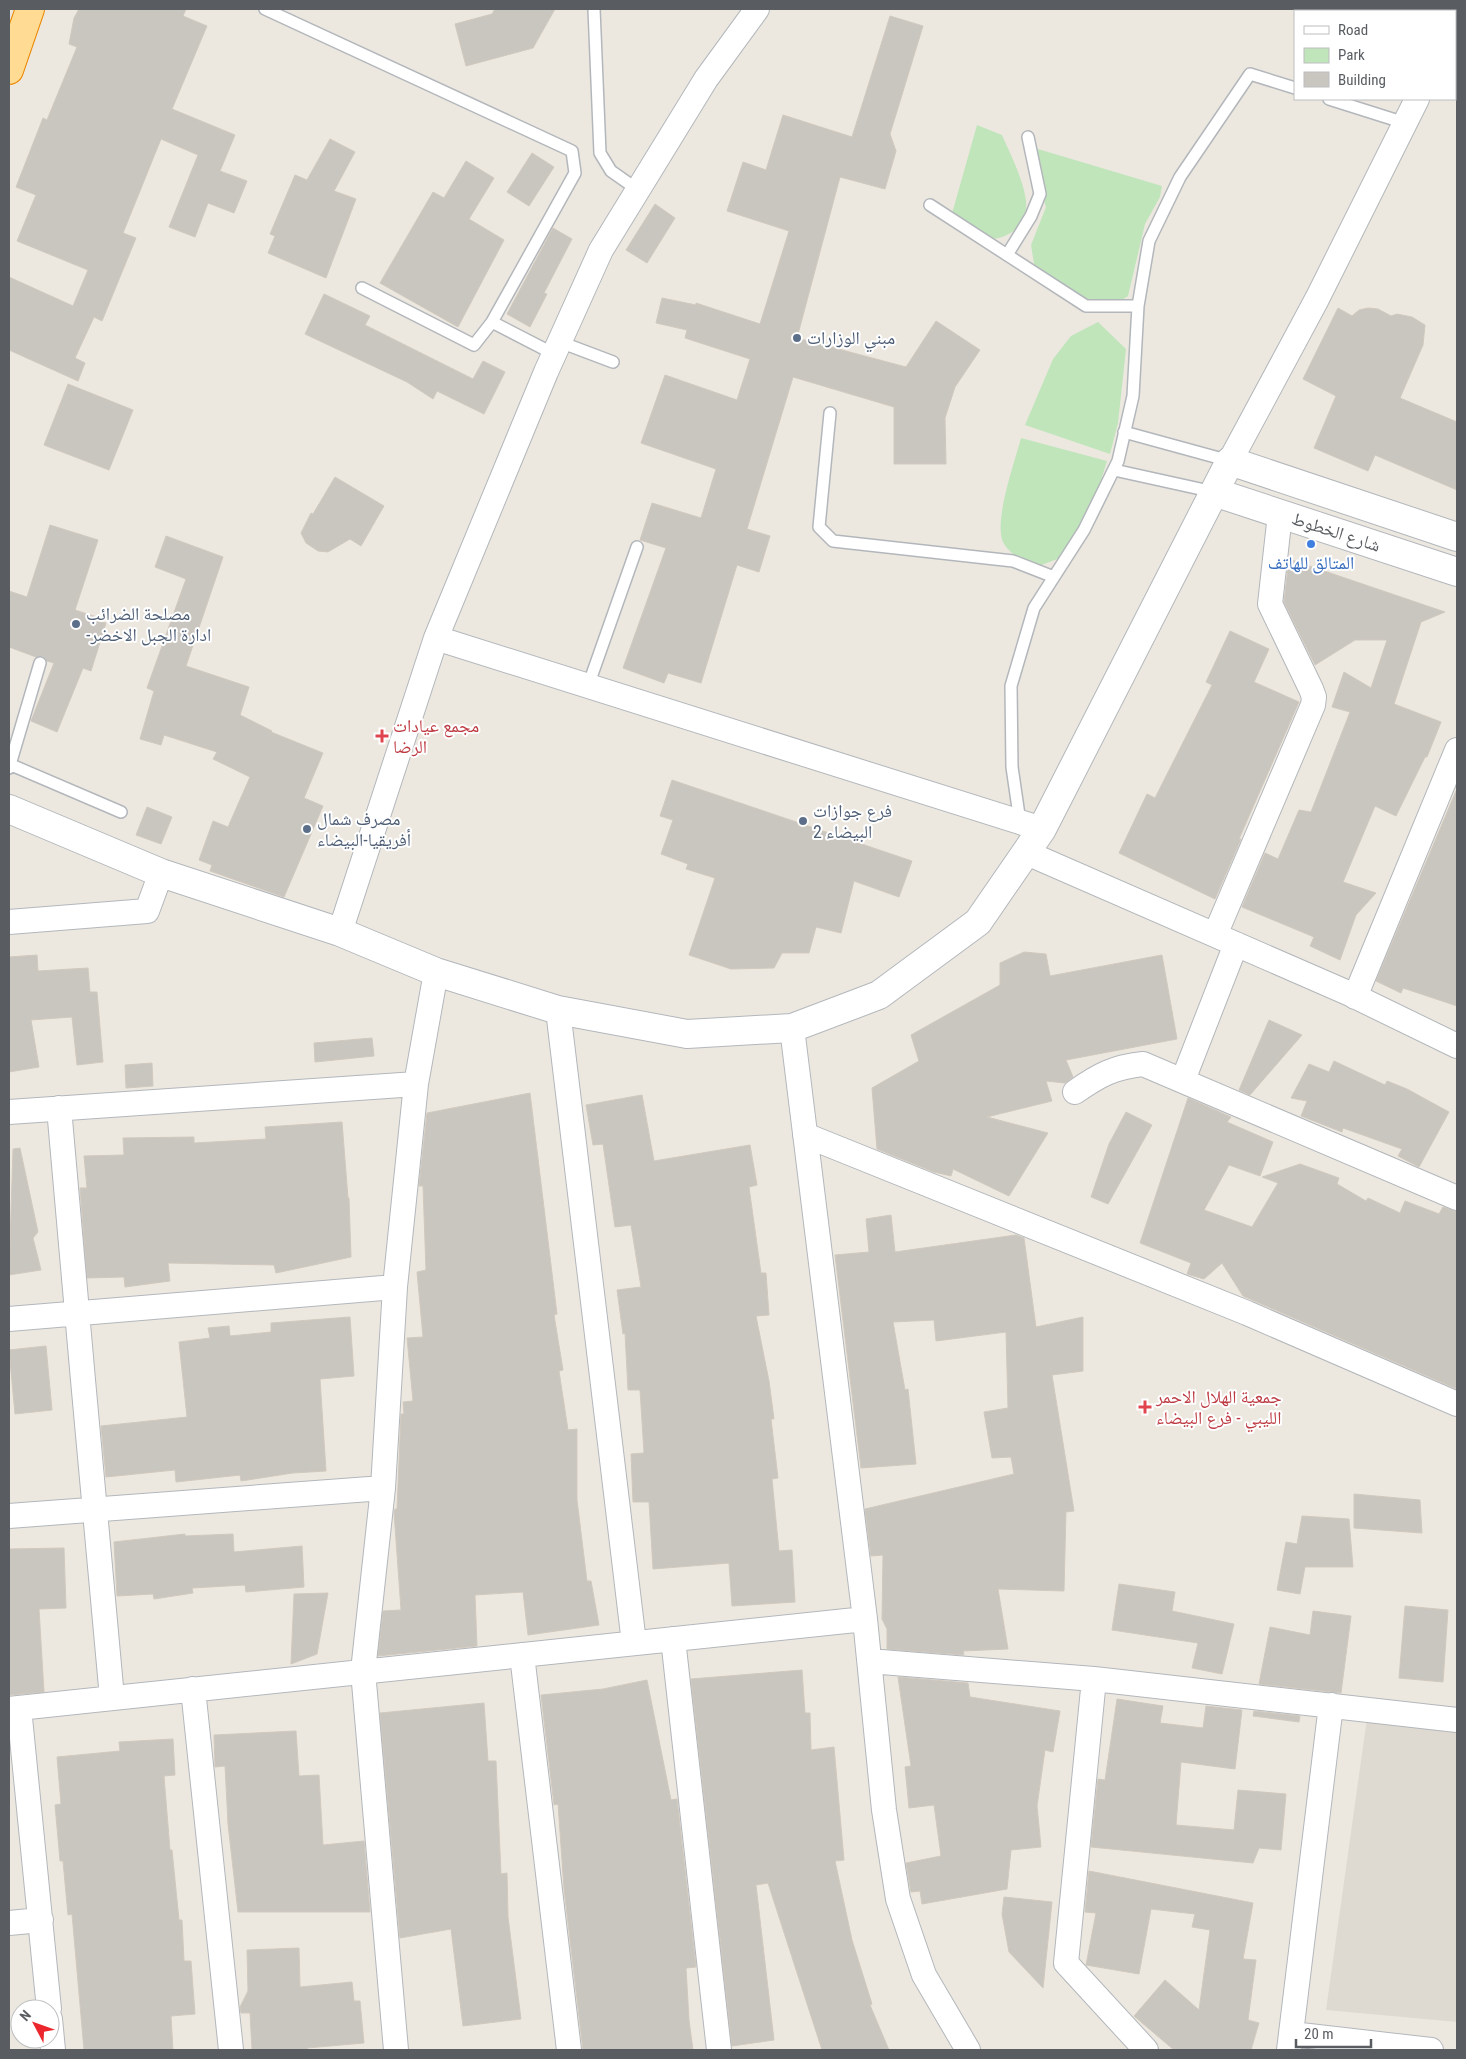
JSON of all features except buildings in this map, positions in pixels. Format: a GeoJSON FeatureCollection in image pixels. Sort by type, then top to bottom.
{"type":"FeatureCollection","features":[{"type":"Feature","properties":{"kind":"highway"},"geometry":{"type":"LineString","coordinates":[[9,70],[30,9]]}},
{"type":"Feature","properties":{"kind":"street"},"geometry":{"type":"LineString","coordinates":[[340,932],[436,638],[557,348],[601,250],[706,80],[757,9]]}},
{"type":"Feature","properties":{"kind":"street"},"geometry":{"type":"LineString","coordinates":[[9,809],[161,873],[340,932],[436,972],[558,1010],[687,1034],[792,1028],[879,995],[978,922],[1027,853],[1031,826],[1214,492],[1317,299],[1416,100]]}},
{"type":"Feature","properties":{"kind":"street","name":"شارع الخطوط"},"geometry":{"type":"LineString","coordinates":[[1230,461],[1457,537]]}},
{"type":"Feature","properties":{"kind":"street","name":"شارع الخطوط"},"geometry":{"type":"LineString","coordinates":[[1214,492],[1457,572]]}},
{"type":"Feature","properties":{"kind":"street"},"geometry":{"type":"LineString","coordinates":[[1215,935],[1313,706],[1314,697],[1311,689],[1270,604],[1280,514]]}},
{"type":"Feature","properties":{"kind":"street"},"geometry":{"type":"LineString","coordinates":[[436,638],[1031,826]]}},
{"type":"Feature","properties":{"kind":"street"},"geometry":{"type":"LineString","coordinates":[[1355,997],[1457,750]]}},
{"type":"Feature","properties":{"kind":"street"},"geometry":{"type":"LineString","coordinates":[[1027,853],[1355,997],[1457,1046]]}},
{"type":"Feature","properties":{"kind":"street"},"geometry":{"type":"LineString","coordinates":[[9,922],[147,911],[161,873]]}},
{"type":"Feature","properties":{"kind":"street"},"geometry":{"type":"LineString","coordinates":[[1183,1080],[1236,944]]}},
{"type":"Feature","properties":{"kind":"street"},"geometry":{"type":"LineString","coordinates":[[396,2050],[363,1670],[383,1488],[395,1287],[416,1084],[436,972]]}},
{"type":"Feature","properties":{"kind":"street"},"geometry":{"type":"LineString","coordinates":[[558,1010],[634,1643]]}},
{"type":"Feature","properties":{"kind":"street"},"geometry":{"type":"LineString","coordinates":[[792,1028],[869,1661],[884,1810],[898,1899],[924,1975],[968,2050]]}},
{"type":"Feature","properties":{"kind":"street"},"geometry":{"type":"LineString","coordinates":[[1075,1092],[1101,1074],[1124,1066],[1143,1064],[1457,1198]]}},
{"type":"Feature","properties":{"kind":"street"},"geometry":{"type":"LineString","coordinates":[[9,1112],[416,1084]]}},
{"type":"Feature","properties":{"kind":"street"},"geometry":{"type":"LineString","coordinates":[[59,1108],[112,1698]]}},
{"type":"Feature","properties":{"kind":"street"},"geometry":{"type":"LineString","coordinates":[[805,1135],[1247,1313],[1457,1404]]}},
{"type":"Feature","properties":{"kind":"street"},"geometry":{"type":"LineString","coordinates":[[9,1319],[395,1287]]}},
{"type":"Feature","properties":{"kind":"street"},"geometry":{"type":"LineString","coordinates":[[9,1516],[383,1488]]}},
{"type":"Feature","properties":{"kind":"street"},"geometry":{"type":"LineString","coordinates":[[48,1999],[41,1920],[14,1708],[864,1619]]}},
{"type":"Feature","properties":{"kind":"street"},"geometry":{"type":"LineString","coordinates":[[673,1639],[719,2050]]}},
{"type":"Feature","properties":{"kind":"street"},"geometry":{"type":"LineString","coordinates":[[522,1655],[569,2050]]}},
{"type":"Feature","properties":{"kind":"street"},"geometry":{"type":"LineString","coordinates":[[869,1661],[1094,1679],[1457,1720]]}},
{"type":"Feature","properties":{"kind":"street"},"geometry":{"type":"LineString","coordinates":[[1094,1679],[1066,1963],[1146,2050]]}},
{"type":"Feature","properties":{"kind":"street"},"geometry":{"type":"LineString","coordinates":[[193,1690],[231,2050]]}},
{"type":"Feature","properties":{"kind":"street"},"geometry":{"type":"LineString","coordinates":[[1331,1705],[1291,2042],[1431,2050]]}},
{"type":"Feature","properties":{"kind":"street"},"geometry":{"type":"LineString","coordinates":[[9,1923],[41,1920]]}},
{"type":"Feature","properties":{"kind":"lane"},"geometry":{"type":"LineString","coordinates":[[265,9],[572,151],[575,173],[492,322],[474,345],[362,288]]}},
{"type":"Feature","properties":{"kind":"lane"},"geometry":{"type":"LineString","coordinates":[[594,9],[600,153],[611,171],[638,190]]}},
{"type":"Feature","properties":{"kind":"lane"},"geometry":{"type":"LineString","coordinates":[[1031,826],[1012,767],[1011,686],[1034,608],[1084,530],[1118,461],[1133,396],[1138,306],[1149,241],[1180,177],[1250,74],[1294,88]]}},
{"type":"Feature","properties":{"kind":"lane"},"geometry":{"type":"LineString","coordinates":[[1332,100],[1405,123]]}},
{"type":"Feature","properties":{"kind":"lane"},"geometry":{"type":"LineString","coordinates":[[1007,255],[1031,216],[1040,194],[1028,137]]}},
{"type":"Feature","properties":{"kind":"lane"},"geometry":{"type":"LineString","coordinates":[[930,205],[1086,306],[1138,306]]}},
{"type":"Feature","properties":{"kind":"lane"},"geometry":{"type":"LineString","coordinates":[[492,322],[557,348],[613,362]]}},
{"type":"Feature","properties":{"kind":"lane"},"geometry":{"type":"LineString","coordinates":[[830,413],[819,527],[833,541],[1012,561],[1054,578]]}},
{"type":"Feature","properties":{"kind":"lane"},"geometry":{"type":"LineString","coordinates":[[1124,432],[1230,461]]}},
{"type":"Feature","properties":{"kind":"lane"},"geometry":{"type":"LineString","coordinates":[[1114,470],[1214,492]]}},
{"type":"Feature","properties":{"kind":"lane"},"geometry":{"type":"LineString","coordinates":[[588,686],[637,547]]}},
{"type":"Feature","properties":{"kind":"lane"},"geometry":{"type":"LineString","coordinates":[[40,663],[9,766],[121,812]]}},
{"type":"Feature","properties":{"kind":"shaded area"},"geometry":{"type":"Polygon","coordinates":[[[1367,1718],[1457,1729],[1457,2022],[1326,2010],[1367,1718]]]}},
{"type":"Feature","properties":{"kind":"green space"},"geometry":{"type":"Polygon","coordinates":[[[977,125],[1002,135],[1025,193],[1026,210],[1019,225],[1005,236],[997,238],[989,239],[976,236],[951,217],[977,125]]]}},
{"type":"Feature","properties":{"kind":"green space"},"geometry":{"type":"Polygon","coordinates":[[[1038,149],[1162,186],[1160,197],[1145,224],[1128,296],[1117,303],[1070,296],[1034,264],[1031,245],[1046,207],[1036,177],[1033,157],[1038,149]]]}},
{"type":"Feature","properties":{"kind":"green space"},"geometry":{"type":"Polygon","coordinates":[[[1098,322],[1126,349],[1118,423],[1110,454],[1025,425],[1053,359],[1071,336],[1098,322]]]}},
{"type":"Feature","properties":{"kind":"green space"},"geometry":{"type":"Polygon","coordinates":[[[1021,438],[1107,461],[1094,503],[1065,556],[1034,568],[1010,552],[1004,544],[1001,535],[1006,493],[1021,438]]]}},
{"type":"Feature","properties":{"kind":"place","name":"مبني الوزارات"},"geometry":{"type":"Point","coordinates":[797,338]}},
{"type":"Feature","properties":{"kind":"place","name":"المتالق للهاتف"},"geometry":{"type":"Point","coordinates":[1311,544]}},
{"type":"Feature","properties":{"kind":"place","name":"مصلحة الضرائب -ادارة الجبل الاخضر"},"geometry":{"type":"Point","coordinates":[76,624]}},
{"type":"Feature","properties":{"kind":"place","name":"مجمع عيادات الرضا"},"geometry":{"type":"Point","coordinates":[382,736]}},
{"type":"Feature","properties":{"kind":"place","name":"فرع جوازات البيضاء 2"},"geometry":{"type":"Point","coordinates":[803,821]}},
{"type":"Feature","properties":{"kind":"place","name":"مصرف شمال أفريقيا-البيضاء"},"geometry":{"type":"Point","coordinates":[307,829]}},
{"type":"Feature","properties":{"kind":"place","name":"جمعية الهلال الاحمر الليبي - فرع البيضاء"},"geometry":{"type":"Point","coordinates":[1145,1407]}}]}
